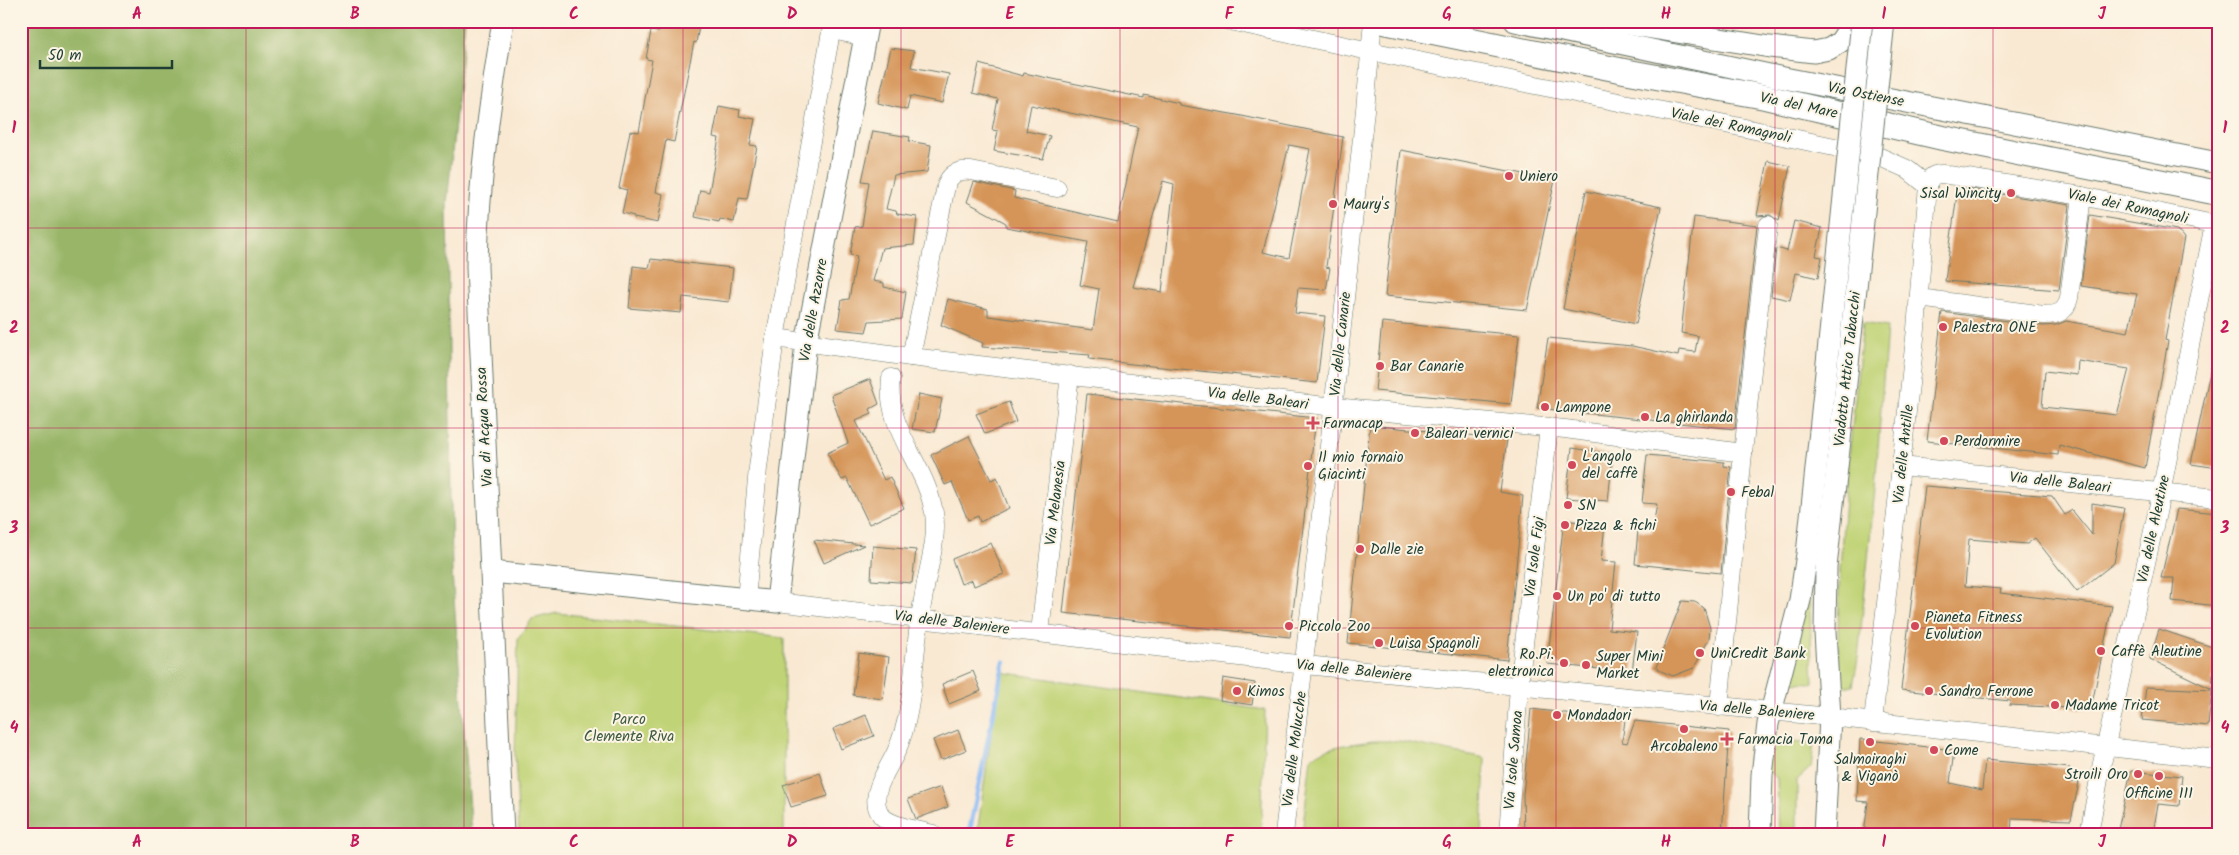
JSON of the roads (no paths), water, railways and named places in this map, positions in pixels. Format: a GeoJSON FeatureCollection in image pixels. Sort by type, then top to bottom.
{"type":"FeatureCollection","features":[{"type":"Feature","properties":{"kind":"main road","name":"Via del Mare"},"geometry":{"type":"LineString","coordinates":[[1379,21],[1765,97],[1943,138],[2218,193]]}},
{"type":"Feature","properties":{"kind":"street","name":"Via di Acqua Rossa"},"geometry":{"type":"LineString","coordinates":[[503,21],[483,159],[477,226],[477,279],[503,834]]}},
{"type":"Feature","properties":{"kind":"street","name":"Viale dei Romagnoli"},"geometry":{"type":"LineString","coordinates":[[1230,21],[1370,52],[1595,96],[1880,157],[1902,166],[1928,186],[1934,174],[1942,174],[2082,196],[2216,224]]}},
{"type":"Feature","properties":{"kind":"street"},"geometry":{"type":"LineString","coordinates":[[1370,52],[1373,21]]}},
{"type":"Feature","properties":{"kind":"street","name":"Via Ostiense"},"geometry":{"type":"LineString","coordinates":[[1516,21],[1779,77],[2218,163]]}},
{"type":"Feature","properties":{"kind":"street"},"geometry":{"type":"LineString","coordinates":[[1608,21],[1760,46],[1814,52],[1829,49],[1840,42],[1854,21]]}},
{"type":"Feature","properties":{"kind":"street","name":"Viadotto Attico Tabacchi"},"geometry":{"type":"LineString","coordinates":[[1824,834],[1830,717],[1825,602],[1830,431],[1862,21]]}},
{"type":"Feature","properties":{"kind":"street","name":"Viadotto Attico Tabacchi"},"geometry":{"type":"LineString","coordinates":[[1760,834],[1762,775],[1770,711],[1800,600],[1830,431],[1884,21]]}},
{"type":"Feature","properties":{"kind":"street"},"geometry":{"type":"LineString","coordinates":[[746,600],[758,468],[774,338],[832,25],[867,29]]}},
{"type":"Feature","properties":{"kind":"street","name":"Via delle Azzorre"},"geometry":{"type":"LineString","coordinates":[[777,602],[806,343],[867,29]]}},
{"type":"Feature","properties":{"kind":"street","name":"Via delle Canarie"},"geometry":{"type":"LineString","coordinates":[[1305,665],[1334,407],[1370,52]]}},
{"type":"Feature","properties":{"kind":"street"},"geometry":{"type":"LineString","coordinates":[[911,357],[946,186],[951,176],[960,171],[971,171],[1058,188]]}},
{"type":"Feature","properties":{"kind":"street","name":"Via delle Antille"},"geometry":{"type":"LineString","coordinates":[[1873,722],[1919,298],[1928,186]]}},
{"type":"Feature","properties":{"kind":"street"},"geometry":{"type":"LineString","coordinates":[[1919,298],[2044,315],[2062,312],[2067,306],[2069,298],[2082,196]]}},
{"type":"Feature","properties":{"kind":"street","name":"Via delle Aleutine"},"geometry":{"type":"LineString","coordinates":[[2090,834],[2106,747],[2216,224]]}},
{"type":"Feature","properties":{"kind":"street"},"geometry":{"type":"LineString","coordinates":[[1719,707],[1743,453],[1768,225]]}},
{"type":"Feature","properties":{"kind":"street","name":"Via delle Baleari"},"geometry":{"type":"LineString","coordinates":[[774,338],[911,357],[1334,407],[1549,427],[1743,453]]}},
{"type":"Feature","properties":{"kind":"street","name":"Via Melanesia"},"geometry":{"type":"LineString","coordinates":[[1040,632],[1070,375]]}},
{"type":"Feature","properties":{"kind":"street"},"geometry":{"type":"LineString","coordinates":[[891,378],[889,392],[893,416],[927,487],[935,520],[934,539],[919,618],[907,721],[878,790],[877,807],[879,813],[887,821],[934,834]]}},
{"type":"Feature","properties":{"kind":"street","name":"Via Isole Figi"},"geometry":{"type":"LineString","coordinates":[[1519,687],[1549,427]]}},
{"type":"Feature","properties":{"kind":"street","name":"Via delle Baleari"},"geometry":{"type":"LineString","coordinates":[[1901,466],[2218,498]]}},
{"type":"Feature","properties":{"kind":"street","name":"Via delle Baleniere"},"geometry":{"type":"LineString","coordinates":[[492,572],[919,618],[1305,665],[1830,717],[2218,759]]}},
{"type":"Feature","properties":{"kind":"street","name":"Via delle Molucche"},"geometry":{"type":"LineString","coordinates":[[1284,834],[1305,665]]}},
{"type":"Feature","properties":{"kind":"street","name":"Via Isole Samoa"},"geometry":{"type":"LineString","coordinates":[[1508,834],[1519,687]]}},
{"type":"Feature","properties":{"kind":"waterway"},"geometry":{"type":"LineString","coordinates":[[969,834],[1004,662]]}},
{"type":"Feature","properties":{"kind":"place","name":"Uniero"},"geometry":{"type":"Point","coordinates":[1509,176]}},
{"type":"Feature","properties":{"kind":"place","name":"Sisal Wincity"},"geometry":{"type":"Point","coordinates":[2011,193]}},
{"type":"Feature","properties":{"kind":"place","name":"Maury's"},"geometry":{"type":"Point","coordinates":[1333,204]}},
{"type":"Feature","properties":{"kind":"place","name":"Palestra ONE"},"geometry":{"type":"Point","coordinates":[1943,327]}},
{"type":"Feature","properties":{"kind":"place","name":"Bar Canarie"},"geometry":{"type":"Point","coordinates":[1380,366]}},
{"type":"Feature","properties":{"kind":"place","name":"Lampone"},"geometry":{"type":"Point","coordinates":[1545,407]}},
{"type":"Feature","properties":{"kind":"place","name":"La ghirlanda"},"geometry":{"type":"Point","coordinates":[1645,417]}},
{"type":"Feature","properties":{"kind":"place","name":"Farmacap"},"geometry":{"type":"Point","coordinates":[1313,423]}},
{"type":"Feature","properties":{"kind":"place","name":"Baleari vernici"},"geometry":{"type":"Point","coordinates":[1415,433]}},
{"type":"Feature","properties":{"kind":"place","name":"Perdormire"},"geometry":{"type":"Point","coordinates":[1944,441]}},
{"type":"Feature","properties":{"kind":"place","name":"L'angolo del caffè"},"geometry":{"type":"Point","coordinates":[1572,465]}},
{"type":"Feature","properties":{"kind":"place","name":"Il mio fornaio Giacinti"},"geometry":{"type":"Point","coordinates":[1308,466]}},
{"type":"Feature","properties":{"kind":"place","name":"Febal"},"geometry":{"type":"Point","coordinates":[1731,492]}},
{"type":"Feature","properties":{"kind":"place","name":"SN"},"geometry":{"type":"Point","coordinates":[1568,505]}},
{"type":"Feature","properties":{"kind":"place","name":"Pizza & fichi"},"geometry":{"type":"Point","coordinates":[1565,525]}},
{"type":"Feature","properties":{"kind":"place","name":"Dalle zie"},"geometry":{"type":"Point","coordinates":[1360,549]}},
{"type":"Feature","properties":{"kind":"place","name":"Un po' di tutto"},"geometry":{"type":"Point","coordinates":[1557,596]}},
{"type":"Feature","properties":{"kind":"place","name":"Piccolo Zoo"},"geometry":{"type":"Point","coordinates":[1289,626]}},
{"type":"Feature","properties":{"kind":"place","name":"Pianeta Fitness Evolution"},"geometry":{"type":"Point","coordinates":[1915,626]}},
{"type":"Feature","properties":{"kind":"place","name":"Luisa Spagnoli"},"geometry":{"type":"Point","coordinates":[1379,643]}},
{"type":"Feature","properties":{"kind":"place","name":"Caffè Aleutine"},"geometry":{"type":"Point","coordinates":[2101,651]}},
{"type":"Feature","properties":{"kind":"place","name":"UniCredit Bank"},"geometry":{"type":"Point","coordinates":[1700,653]}},
{"type":"Feature","properties":{"kind":"place","name":"Ro.Pi. elettronica"},"geometry":{"type":"Point","coordinates":[1564,663]}},
{"type":"Feature","properties":{"kind":"place","name":"Super Mini Market"},"geometry":{"type":"Point","coordinates":[1586,665]}},
{"type":"Feature","properties":{"kind":"place","name":"Kimos"},"geometry":{"type":"Point","coordinates":[1237,691]}},
{"type":"Feature","properties":{"kind":"place","name":"Sandro Ferrone"},"geometry":{"type":"Point","coordinates":[1929,691]}},
{"type":"Feature","properties":{"kind":"place","name":"Madame Tricot"},"geometry":{"type":"Point","coordinates":[2055,705]}},
{"type":"Feature","properties":{"kind":"place","name":"Mondadori"},"geometry":{"type":"Point","coordinates":[1557,715]}},
{"type":"Feature","properties":{"kind":"place","name":"Arcobaleno"},"geometry":{"type":"Point","coordinates":[1684,729]}},
{"type":"Feature","properties":{"kind":"place","name":"Farmacia Toma"},"geometry":{"type":"Point","coordinates":[1727,739]}},
{"type":"Feature","properties":{"kind":"place","name":"Salmoiraghi & Viganò"},"geometry":{"type":"Point","coordinates":[1870,742]}},
{"type":"Feature","properties":{"kind":"place","name":"Come"},"geometry":{"type":"Point","coordinates":[1934,750]}},
{"type":"Feature","properties":{"kind":"place","name":"Stroili Oro"},"geometry":{"type":"Point","coordinates":[2138,774]}},
{"type":"Feature","properties":{"kind":"place","name":"Officine 111"},"geometry":{"type":"Point","coordinates":[2159,776]}},
{"type":"Feature","properties":{"kind":"park label","name":"Parco Clemente Riva"},"geometry":{"type":"Point","coordinates":[629,728]}}]}
